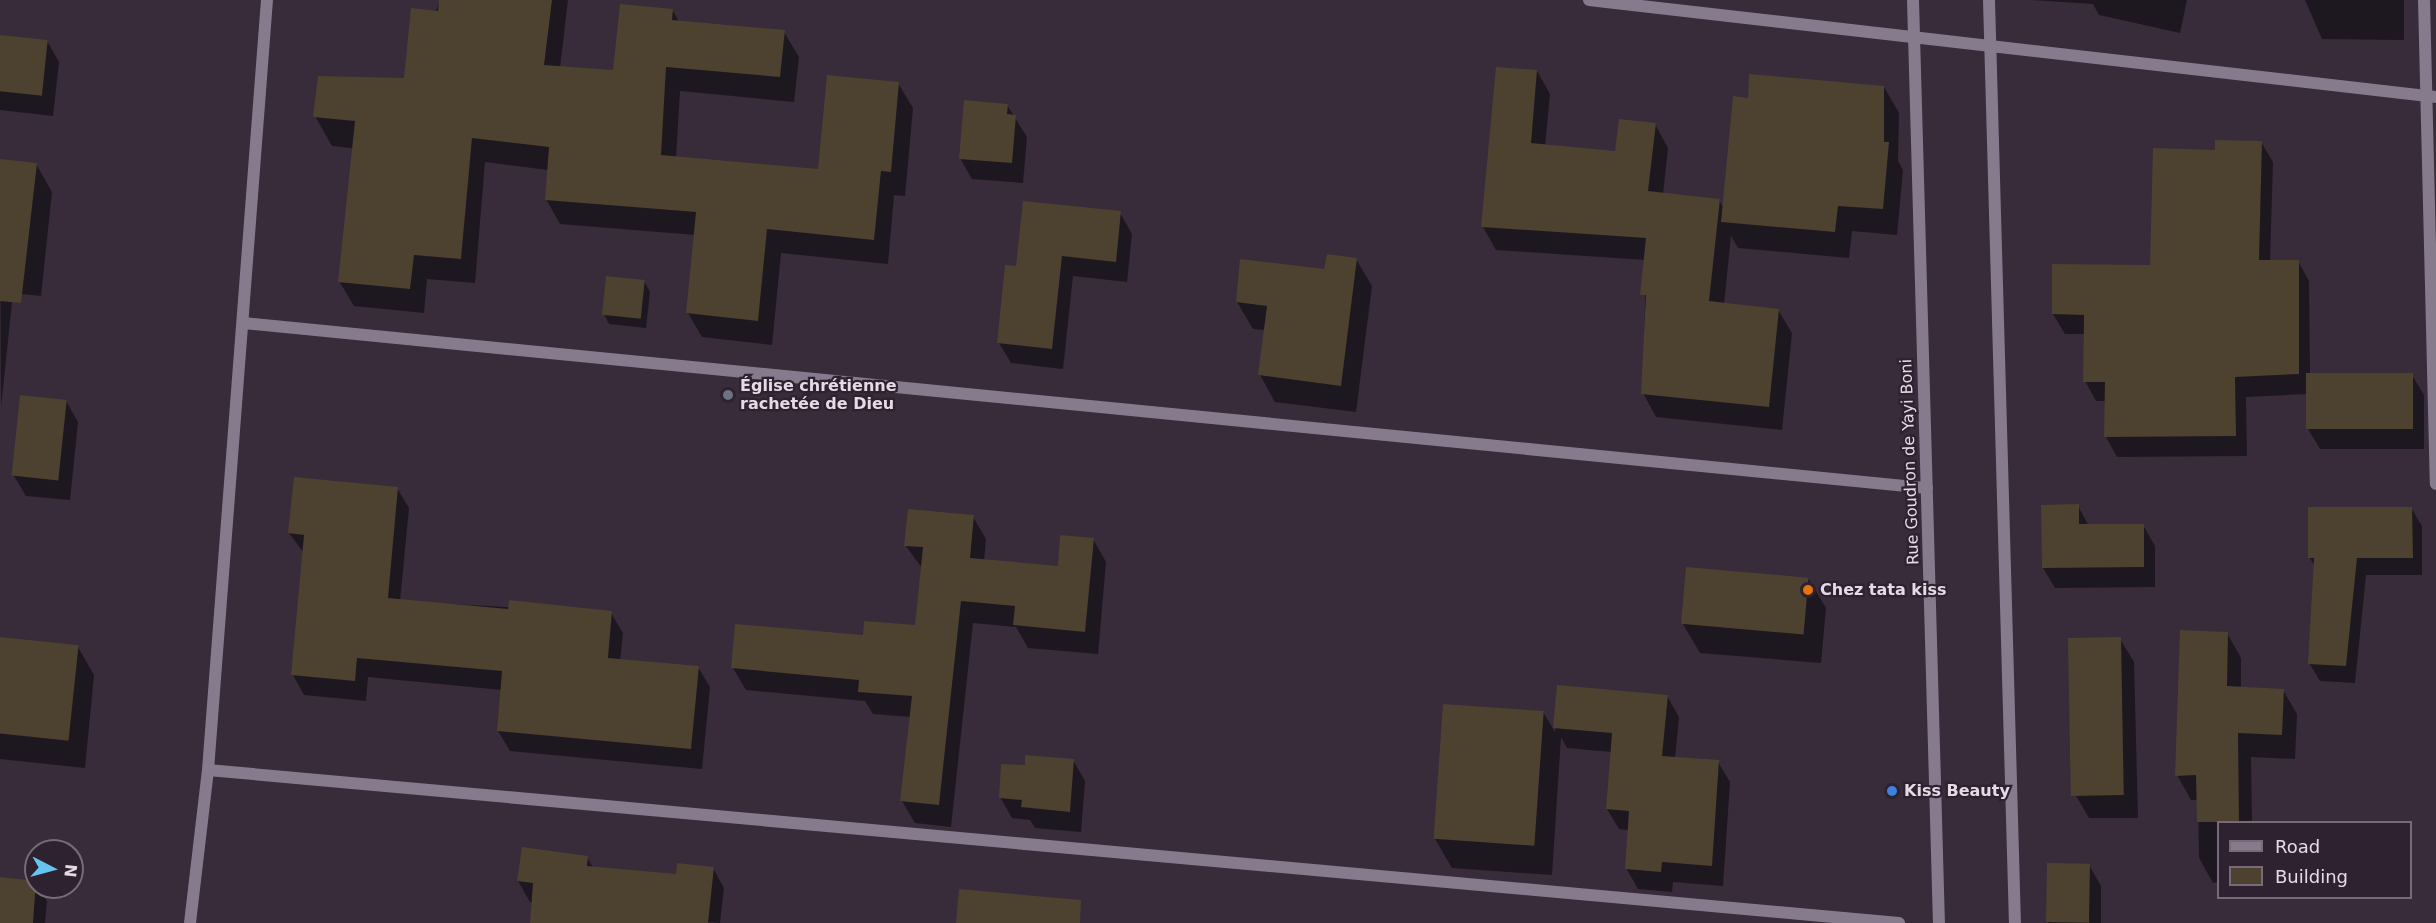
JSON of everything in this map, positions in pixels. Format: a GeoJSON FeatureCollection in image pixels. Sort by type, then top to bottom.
{"type":"FeatureCollection","features":[{"type":"Feature","properties":{"kind":"street"},"geometry":{"type":"LineString","coordinates":[[190,923],[208,770],[267,0]]}},
{"type":"Feature","properties":{"kind":"street"},"geometry":{"type":"LineString","coordinates":[[1589,0],[1914,34],[1990,46],[2436,97]]}},
{"type":"Feature","properties":{"kind":"street","name":"Rue Goudron de Yayi Boni"},"geometry":{"type":"LineString","coordinates":[[1913,0],[1939,923]]}},
{"type":"Feature","properties":{"kind":"street"},"geometry":{"type":"LineString","coordinates":[[1989,0],[2015,923]]}},
{"type":"Feature","properties":{"kind":"street"},"geometry":{"type":"LineString","coordinates":[[2424,0],[2423,96],[2436,484]]}},
{"type":"Feature","properties":{"kind":"street"},"geometry":{"type":"LineString","coordinates":[[243,323],[1927,488]]}},
{"type":"Feature","properties":{"kind":"street"},"geometry":{"type":"LineString","coordinates":[[208,770],[1899,923]]}},
{"type":"Feature","properties":{"kind":"building"},"geometry":{"type":"Polygon","coordinates":[[[439,0],[552,0],[544,65],[613,70],[620,4],[673,9],[672,20],[785,30],[780,77],[666,67],[661,155],[818,169],[827,75],[899,82],[891,172],[881,171],[874,240],[767,229],[758,321],[686,313],[696,212],[545,200],[549,147],[472,138],[461,259],[414,255],[410,289],[338,282],[355,121],[313,117],[318,76],[404,78],[411,8],[438,11],[439,0]]]}},
{"type":"Feature","properties":{"kind":"building"},"geometry":{"type":"Polygon","coordinates":[[[0,35],[48,40],[42,96],[0,91],[0,35]]]}},
{"type":"Feature","properties":{"kind":"building"},"geometry":{"type":"Polygon","coordinates":[[[1496,67],[1537,70],[1531,143],[1615,151],[1619,119],[1656,123],[1648,191],[1720,199],[1709,301],[1779,309],[1769,407],[1641,394],[1646,295],[1640,295],[1646,238],[1481,227],[1496,67]]]}},
{"type":"Feature","properties":{"kind":"building"},"geometry":{"type":"Polygon","coordinates":[[[1749,74],[1884,86],[1884,142],[1889,142],[1883,209],[1838,206],[1835,232],[1721,222],[1733,96],[1748,98],[1749,74]]]}},
{"type":"Feature","properties":{"kind":"building"},"geometry":{"type":"Polygon","coordinates":[[[964,100],[1008,104],[1007,114],[1016,115],[1012,163],[959,159],[964,100]]]}},
{"type":"Feature","properties":{"kind":"building"},"geometry":{"type":"Polygon","coordinates":[[[2215,140],[2262,141],[2259,260],[2299,260],[2299,374],[2235,377],[2236,436],[2104,437],[2105,382],[2083,382],[2084,315],[2052,314],[2052,264],[2150,265],[2153,148],[2215,150],[2215,140]]]}},
{"type":"Feature","properties":{"kind":"building"},"geometry":{"type":"Polygon","coordinates":[[[0,159],[37,163],[21,303],[0,301],[0,159]]]}},
{"type":"Feature","properties":{"kind":"building"},"geometry":{"type":"Polygon","coordinates":[[[1023,201],[1121,211],[1116,262],[1062,256],[1052,349],[997,343],[1005,265],[1016,266],[1023,201]]]}},
{"type":"Feature","properties":{"kind":"building"},"geometry":{"type":"Polygon","coordinates":[[[1327,254],[1357,258],[1341,386],[1258,375],[1267,306],[1236,302],[1240,259],[1324,269],[1327,254]]]}},
{"type":"Feature","properties":{"kind":"building"},"geometry":{"type":"Polygon","coordinates":[[[606,276],[645,280],[641,319],[602,315],[606,276]]]}},
{"type":"Feature","properties":{"kind":"building"},"geometry":{"type":"Polygon","coordinates":[[[2306,373],[2413,373],[2413,429],[2306,429],[2306,373]]]}},
{"type":"Feature","properties":{"kind":"building"},"geometry":{"type":"Polygon","coordinates":[[[20,395],[67,400],[58,480],[12,476],[20,395]]]}},
{"type":"Feature","properties":{"kind":"building"},"geometry":{"type":"Polygon","coordinates":[[[294,477],[398,487],[388,598],[508,609],[509,600],[612,611],[608,658],[699,666],[691,749],[497,731],[502,671],[357,658],[355,681],[291,675],[304,535],[288,533],[294,477]]]}},
{"type":"Feature","properties":{"kind":"building"},"geometry":{"type":"Polygon","coordinates":[[[2079,504],[2079,524],[2144,524],[2144,567],[2042,568],[2041,505],[2079,504]]]}},
{"type":"Feature","properties":{"kind":"building"},"geometry":{"type":"Polygon","coordinates":[[[2308,507],[2412,507],[2413,558],[2357,558],[2346,666],[2308,664],[2314,558],[2308,558],[2308,507]]]}},
{"type":"Feature","properties":{"kind":"building"},"geometry":{"type":"Polygon","coordinates":[[[908,509],[974,515],[970,558],[1058,566],[1060,535],[1094,538],[1085,632],[1013,625],[1015,606],[961,601],[939,805],[900,801],[912,696],[858,692],[859,680],[731,668],[735,624],[863,635],[864,621],[915,625],[923,547],[904,546],[908,509]]]}},
{"type":"Feature","properties":{"kind":"building"},"geometry":{"type":"Polygon","coordinates":[[[1686,567],[1809,578],[1804,635],[1681,624],[1686,567]]]}},
{"type":"Feature","properties":{"kind":"building"},"geometry":{"type":"Polygon","coordinates":[[[2180,630],[2228,632],[2227,686],[2284,689],[2282,735],[2238,733],[2239,821],[2197,822],[2196,775],[2175,776],[2180,630]]]}},
{"type":"Feature","properties":{"kind":"building"},"geometry":{"type":"Polygon","coordinates":[[[0,637],[79,645],[69,741],[0,734],[0,637]]]}},
{"type":"Feature","properties":{"kind":"building"},"geometry":{"type":"Polygon","coordinates":[[[2121,637],[2124,795],[2071,796],[2068,638],[2121,637]]]}},
{"type":"Feature","properties":{"kind":"building"},"geometry":{"type":"Polygon","coordinates":[[[1557,685],[1668,695],[1662,756],[1719,760],[1712,866],[1662,862],[1661,872],[1625,869],[1629,811],[1606,809],[1612,733],[1553,728],[1557,685]]]}},
{"type":"Feature","properties":{"kind":"building"},"geometry":{"type":"Polygon","coordinates":[[[1443,704],[1544,711],[1534,846],[1434,839],[1443,704]]]}},
{"type":"Feature","properties":{"kind":"building"},"geometry":{"type":"Polygon","coordinates":[[[1025,755],[1074,759],[1070,812],[1021,807],[1022,800],[999,798],[1001,764],[1025,765],[1025,755]]]}},
{"type":"Feature","properties":{"kind":"building"},"geometry":{"type":"Polygon","coordinates":[[[522,847],[588,856],[587,866],[676,874],[677,863],[714,867],[708,923],[530,923],[533,883],[517,881],[522,847]]]}},
{"type":"Feature","properties":{"kind":"building"},"geometry":{"type":"Polygon","coordinates":[[[2047,863],[2090,864],[2089,923],[2046,922],[2047,863]]]}},
{"type":"Feature","properties":{"kind":"building"},"geometry":{"type":"Polygon","coordinates":[[[0,877],[24,880],[24,899],[35,899],[33,923],[0,923],[0,877]]]}},
{"type":"Feature","properties":{"kind":"building"},"geometry":{"type":"Polygon","coordinates":[[[959,889],[1081,900],[1080,923],[956,923],[959,889]]]}},
{"type":"Feature","properties":{"kind":"place","name":"Église chrétienne rachetée de Dieu"},"geometry":{"type":"Point","coordinates":[728,395]}},
{"type":"Feature","properties":{"kind":"place","name":"Chez tata kiss"},"geometry":{"type":"Point","coordinates":[1808,590]}},
{"type":"Feature","properties":{"kind":"place","name":"Kiss Beauty"},"geometry":{"type":"Point","coordinates":[1892,791]}}]}
